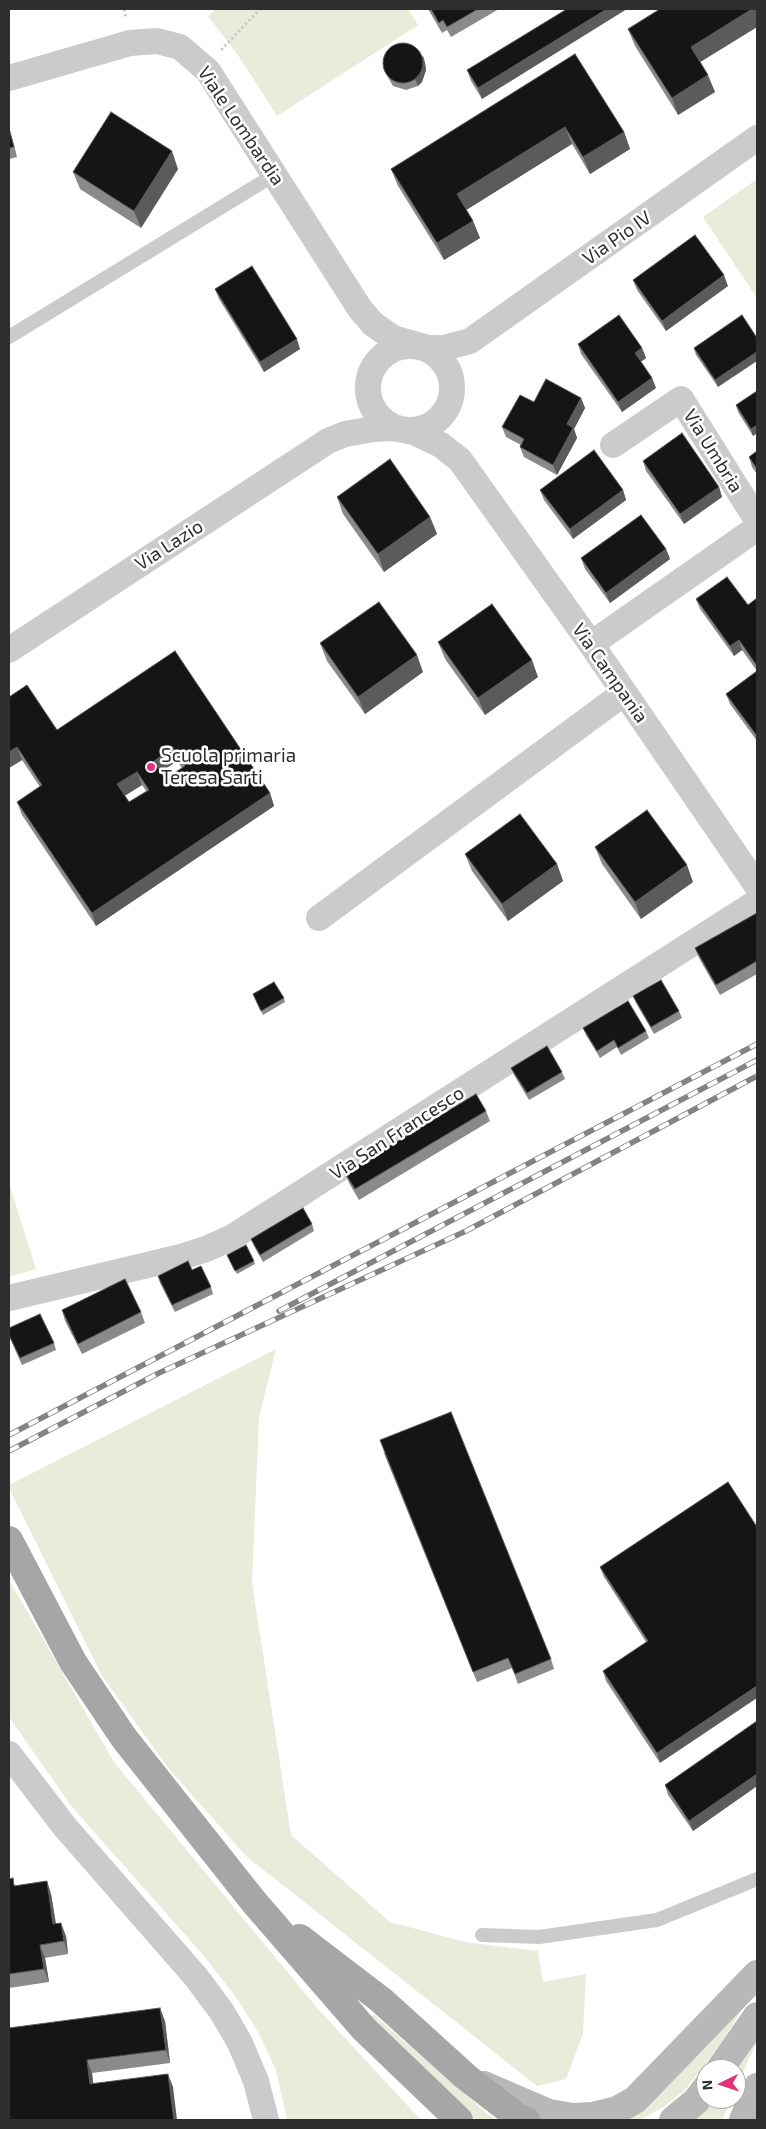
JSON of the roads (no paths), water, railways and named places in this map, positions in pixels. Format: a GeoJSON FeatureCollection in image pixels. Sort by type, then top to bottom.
{"type":"FeatureCollection","features":[{"type":"Feature","properties":{"kind":"main road"},"geometry":{"type":"LineString","coordinates":[[9,1540],[73,1662],[118,1731],[254,1902],[364,2028],[459,2120]]}},
{"type":"Feature","properties":{"kind":"main road"},"geometry":{"type":"LineString","coordinates":[[254,1902],[381,2000],[466,2077],[518,2117],[526,2120]]}},
{"type":"Feature","properties":{"kind":"street","name":"Viale Lombardia"},"geometry":{"type":"LineString","coordinates":[[9,78],[130,43],[157,41],[173,44],[191,54],[208,71],[360,309],[373,324],[387,334],[416,346]]}},
{"type":"Feature","properties":{"kind":"street","name":"Via Pio IV"},"geometry":{"type":"LineString","coordinates":[[416,346],[444,348],[463,344],[476,337],[757,138]]}},
{"type":"Feature","properties":{"kind":"street","name":"Viale Lombardia"},"geometry":{"type":"LineString","coordinates":[[360,309],[369,346],[368,382]]}},
{"type":"Feature","properties":{"kind":"street","name":"Via Pio IV"},"geometry":{"type":"LineString","coordinates":[[452,394],[458,367],[476,337]]}},
{"type":"Feature","properties":{"kind":"street"},"geometry":{"type":"LineString","coordinates":[[416,346],[430,350],[444,362],[450,376],[452,394],[447,408],[437,420],[423,428],[405,429],[389,424],[377,414],[369,399],[368,382],[373,368],[384,354],[397,347],[416,346]]}},
{"type":"Feature","properties":{"kind":"street","name":"Via Lazio"},"geometry":{"type":"LineString","coordinates":[[9,650],[328,441],[353,416],[364,395],[368,382]]}},
{"type":"Feature","properties":{"kind":"street","name":"Via Campania"},"geometry":{"type":"LineString","coordinates":[[452,394],[451,429],[460,460]]}},
{"type":"Feature","properties":{"kind":"street","name":"Via Umbria"},"geometry":{"type":"LineString","coordinates":[[613,445],[681,400],[757,520]]}},
{"type":"Feature","properties":{"kind":"street","name":"Via Lazio"},"geometry":{"type":"LineString","coordinates":[[328,441],[363,430],[405,429]]}},
{"type":"Feature","properties":{"kind":"street","name":"Via Campania"},"geometry":{"type":"LineString","coordinates":[[405,429],[441,445],[460,460],[591,644],[757,886]]}},
{"type":"Feature","properties":{"kind":"street"},"geometry":{"type":"LineString","coordinates":[[591,644],[757,528]]}},
{"type":"Feature","properties":{"kind":"street"},"geometry":{"type":"LineString","coordinates":[[320,918],[624,693]]}},
{"type":"Feature","properties":{"kind":"street","name":"Via San Francesco"},"geometry":{"type":"LineString","coordinates":[[9,1298],[181,1257],[231,1238],[757,902]]}},
{"type":"Feature","properties":{"kind":"street"},"geometry":{"type":"LineString","coordinates":[[9,1754],[65,1827],[196,1978],[222,2012],[240,2042],[256,2080],[266,2120]]}},
{"type":"Feature","properties":{"kind":"street"},"geometry":{"type":"LineString","coordinates":[[466,2077],[549,2113],[573,2117],[592,2116],[617,2110],[634,2100],[757,1974]]}},
{"type":"Feature","properties":{"kind":"street"},"geometry":{"type":"LineString","coordinates":[[727,2059],[757,2016]]}},
{"type":"Feature","properties":{"kind":"street"},"geometry":{"type":"LineString","coordinates":[[743,2120],[756,2092]]}},
{"type":"Feature","properties":{"kind":"street"},"geometry":{"type":"LineString","coordinates":[[673,2120],[696,2101]]}},
{"type":"Feature","properties":{"kind":"lane"},"geometry":{"type":"LineString","coordinates":[[9,337],[274,175]]}},
{"type":"Feature","properties":{"kind":"lane"},"geometry":{"type":"LineString","coordinates":[[482,1935],[539,1937],[657,1920],[757,1879]]}},
{"type":"Feature","properties":{"kind":"railway"},"geometry":{"type":"LineString","coordinates":[[9,1435],[757,1044]]}},
{"type":"Feature","properties":{"kind":"railway"},"geometry":{"type":"LineString","coordinates":[[279,1311],[757,1060]]}},
{"type":"Feature","properties":{"kind":"railway"},"geometry":{"type":"LineString","coordinates":[[9,1451],[159,1373],[466,1231],[757,1076]]}},
{"type":"Feature","properties":{"kind":"place","name":"Scuola primaria Teresa Sarti"},"geometry":{"type":"Point","coordinates":[151,767]}}]}
